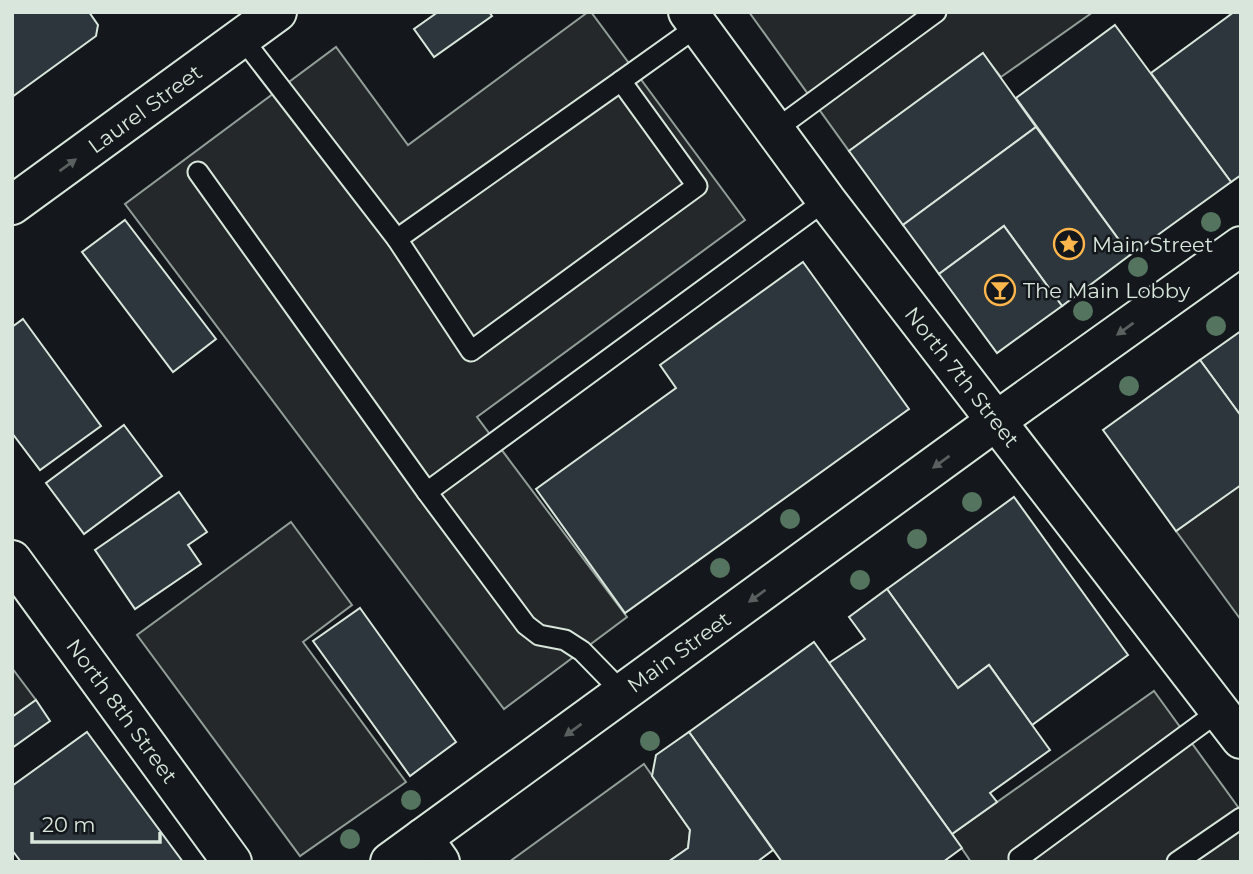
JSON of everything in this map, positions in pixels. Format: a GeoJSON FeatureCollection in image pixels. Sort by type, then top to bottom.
{"type":"FeatureCollection","features":[{"type":"Feature","properties":{"kind":"street","name":"Laurel Street"},"geometry":{"type":"LineString","coordinates":[[12,205],[277,12]]}},
{"type":"Feature","properties":{"kind":"street","name":"North 7th Street"},"geometry":{"type":"LineString","coordinates":[[693,19],[826,200],[1234,728]]}},
{"type":"Feature","properties":{"kind":"street","name":"Main Street"},"geometry":{"type":"LineString","coordinates":[[390,862],[431,850],[623,693],[1241,246]]}},
{"type":"Feature","properties":{"kind":"street","name":"North 8th Street"},"geometry":{"type":"LineString","coordinates":[[12,560],[232,862]]}},
{"type":"Feature","properties":{"kind":"lane"},"geometry":{"type":"LineString","coordinates":[[775,130],[936,12]]}},
{"type":"Feature","properties":{"kind":"lane"},"geometry":{"type":"LineString","coordinates":[[397,239],[621,82],[693,19]]}},
{"type":"Feature","properties":{"kind":"lane"},"geometry":{"type":"LineString","coordinates":[[242,38],[397,239],[471,351],[697,186],[621,82]]}},
{"type":"Feature","properties":{"kind":"lane"},"geometry":{"type":"LineString","coordinates":[[198,172],[426,492],[526,625],[539,635],[565,640],[582,651],[623,693]]}},
{"type":"Feature","properties":{"kind":"lane"},"geometry":{"type":"LineString","coordinates":[[426,492],[826,200]]}},
{"type":"Feature","properties":{"kind":"lane"},"geometry":{"type":"LineString","coordinates":[[1020,862],[1019,858],[1234,728]]}},
{"type":"Feature","properties":{"kind":"lane"},"geometry":{"type":"LineString","coordinates":[[1177,862],[1241,818]]}},
{"type":"Feature","properties":{"kind":"shaded area"},"geometry":{"type":"Polygon","coordinates":[[[591,12],[745,220],[477,417],[627,617],[504,709],[125,204],[336,47],[408,145],[591,12]]]}},
{"type":"Feature","properties":{"kind":"shaded area"},"geometry":{"type":"Polygon","coordinates":[[[749,12],[1093,12],[1001,77],[983,54],[849,151],[749,12]]]}},
{"type":"Feature","properties":{"kind":"shaded area"},"geometry":{"type":"Polygon","coordinates":[[[1241,484],[1241,620],[1176,531],[1241,484]]]}},
{"type":"Feature","properties":{"kind":"shaded area"},"geometry":{"type":"Polygon","coordinates":[[[291,522],[352,605],[303,642],[406,782],[300,856],[137,635],[291,522]]]}},
{"type":"Feature","properties":{"kind":"shaded area"},"geometry":{"type":"Polygon","coordinates":[[[12,668],[36,700],[12,717],[12,668]]]}},
{"type":"Feature","properties":{"kind":"shaded area"},"geometry":{"type":"Polygon","coordinates":[[[1154,691],[1241,811],[1241,862],[971,862],[952,834],[1154,691]]]}},
{"type":"Feature","properties":{"kind":"shaded area"},"geometry":{"type":"Polygon","coordinates":[[[644,764],[690,830],[688,848],[668,862],[509,862],[644,764]]]}},
{"type":"Feature","properties":{"kind":"building"},"geometry":{"type":"Polygon","coordinates":[[[12,12],[89,12],[98,25],[96,36],[12,97],[12,12]]]}},
{"type":"Feature","properties":{"kind":"building"},"geometry":{"type":"Polygon","coordinates":[[[438,12],[489,12],[492,16],[434,57],[414,29],[438,12]]]}},
{"type":"Feature","properties":{"kind":"building"},"geometry":{"type":"Polygon","coordinates":[[[1234,12],[1241,12],[1241,175],[1231,182],[1151,73],[1234,12]]]}},
{"type":"Feature","properties":{"kind":"building"},"geometry":{"type":"Polygon","coordinates":[[[1115,25],[1231,182],[1130,255],[1016,98],[1115,25]]]}},
{"type":"Feature","properties":{"kind":"building"},"geometry":{"type":"Polygon","coordinates":[[[983,53],[1036,127],[903,225],[849,151],[983,53]]]}},
{"type":"Feature","properties":{"kind":"building"},"geometry":{"type":"Polygon","coordinates":[[[1036,127],[1130,255],[1062,306],[1004,226],[939,274],[903,225],[1036,127]]]}},
{"type":"Feature","properties":{"kind":"building"},"geometry":{"type":"Polygon","coordinates":[[[125,220],[216,339],[173,372],[82,252],[125,220]]]}},
{"type":"Feature","properties":{"kind":"building","name":"The Main Lobby"},"geometry":{"type":"Polygon","coordinates":[[[1004,226],[1062,306],[997,353],[939,274],[1004,226]]]}},
{"type":"Feature","properties":{"kind":"building"},"geometry":{"type":"Polygon","coordinates":[[[803,262],[909,409],[625,613],[536,489],[676,388],[660,365],[803,262]]]}},
{"type":"Feature","properties":{"kind":"building"},"geometry":{"type":"Polygon","coordinates":[[[23,319],[101,426],[40,470],[12,433],[12,327],[23,319]]]}},
{"type":"Feature","properties":{"kind":"building"},"geometry":{"type":"Polygon","coordinates":[[[1241,331],[1241,416],[1200,360],[1241,331]]]}},
{"type":"Feature","properties":{"kind":"building"},"geometry":{"type":"Polygon","coordinates":[[[1200,360],[1241,416],[1241,485],[1176,531],[1103,430],[1200,360]]]}},
{"type":"Feature","properties":{"kind":"building"},"geometry":{"type":"Polygon","coordinates":[[[124,425],[162,476],[84,534],[46,483],[124,425]]]}},
{"type":"Feature","properties":{"kind":"building"},"geometry":{"type":"Polygon","coordinates":[[[179,492],[207,532],[188,545],[201,564],[135,609],[95,550],[179,492]]]}},
{"type":"Feature","properties":{"kind":"building"},"geometry":{"type":"Polygon","coordinates":[[[1014,497],[1128,655],[1032,725],[989,665],[958,688],[887,589],[1014,497]]]}},
{"type":"Feature","properties":{"kind":"building"},"geometry":{"type":"Polygon","coordinates":[[[887,589],[958,688],[989,665],[1050,750],[990,793],[997,802],[952,834],[829,663],[865,639],[849,617],[887,589]]]}},
{"type":"Feature","properties":{"kind":"building"},"geometry":{"type":"Polygon","coordinates":[[[360,608],[456,742],[410,776],[313,641],[360,608]]]}},
{"type":"Feature","properties":{"kind":"building"},"geometry":{"type":"Polygon","coordinates":[[[814,642],[962,848],[943,862],[782,862],[689,732],[814,642]]]}},
{"type":"Feature","properties":{"kind":"building"},"geometry":{"type":"Polygon","coordinates":[[[36,700],[50,721],[12,748],[12,717],[36,700]]]}},
{"type":"Feature","properties":{"kind":"building"},"geometry":{"type":"Polygon","coordinates":[[[87,732],[183,862],[21,862],[12,850],[12,786],[87,732]]]}},
{"type":"Feature","properties":{"kind":"building"},"geometry":{"type":"Polygon","coordinates":[[[689,732],[773,850],[757,862],[668,862],[688,848],[690,830],[652,776],[656,755],[689,732]]]}},
{"type":"Feature","properties":{"kind":"place","name":"Main Street"},"geometry":{"type":"Point","coordinates":[1069,244]}},
{"type":"Feature","properties":{"kind":"place","name":"The Main Lobby"},"geometry":{"type":"Point","coordinates":[1000,290]}}]}
